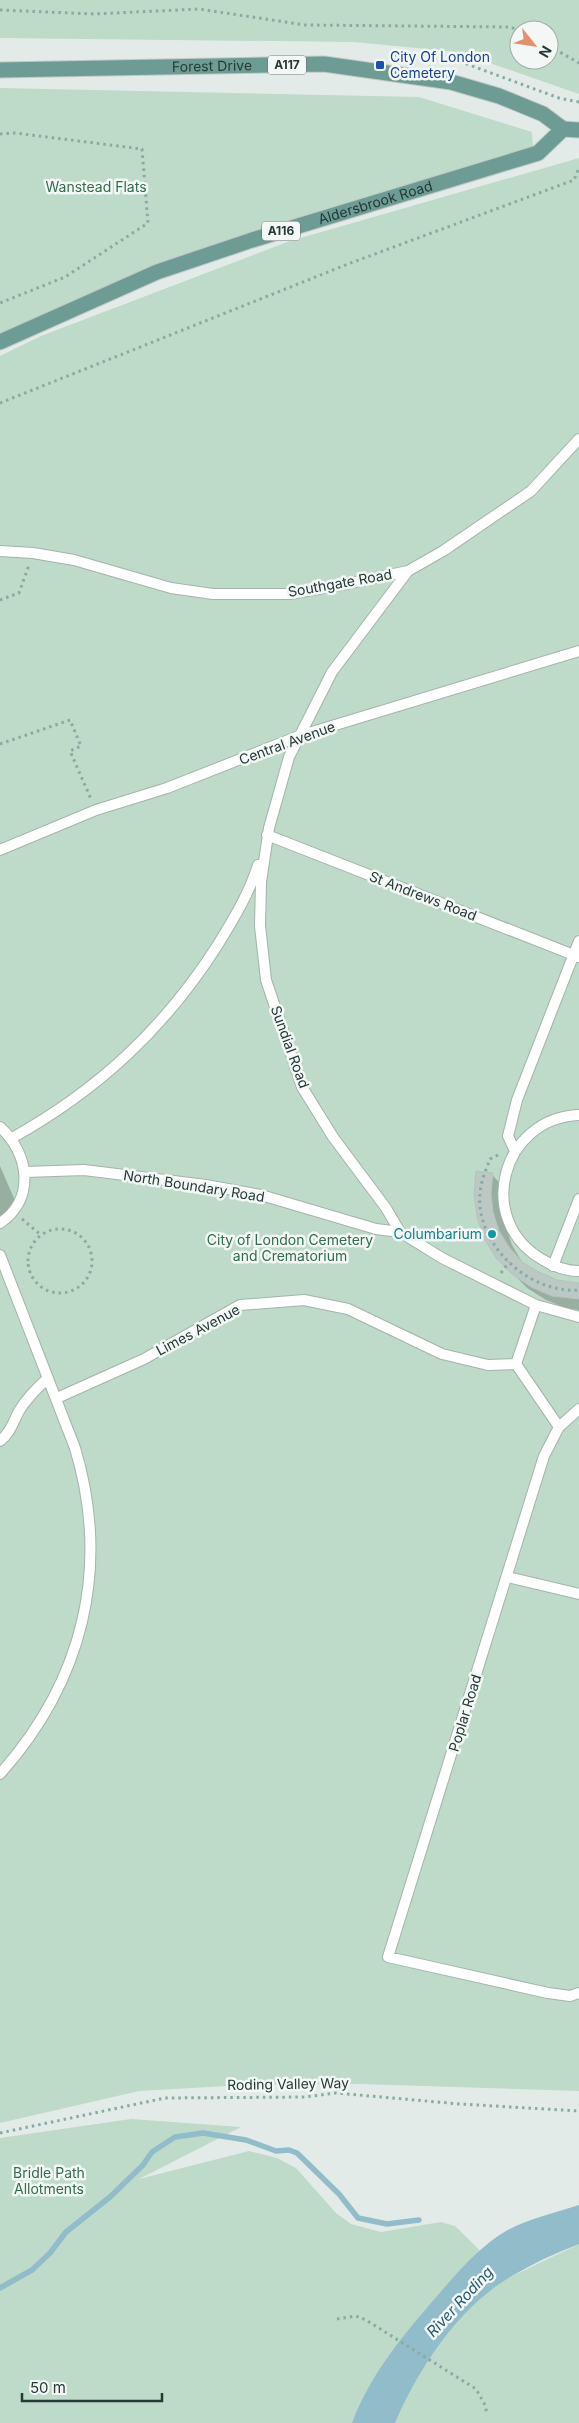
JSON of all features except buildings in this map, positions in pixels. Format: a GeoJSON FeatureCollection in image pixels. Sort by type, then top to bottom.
{"type":"FeatureCollection","features":[{"type":"Feature","properties":{"kind":"main road","name":"Forest Drive"},"geometry":{"type":"LineString","coordinates":[[0,70],[324,64],[420,76],[451,82],[500,96],[543,114],[563,129]]}},
{"type":"Feature","properties":{"kind":"main road"},"geometry":{"type":"LineString","coordinates":[[563,129],[579,130]]}},
{"type":"Feature","properties":{"kind":"main road","name":"Aldersbrook Road"},"geometry":{"type":"LineString","coordinates":[[0,342],[157,272],[261,237],[538,153],[563,129]]}},
{"type":"Feature","properties":{"kind":"lane","name":"Southgate Road"},"geometry":{"type":"LineString","coordinates":[[0,551],[33,553],[74,560],[171,588],[213,594],[290,594],[408,571],[443,551],[531,491],[579,439]]}},
{"type":"Feature","properties":{"kind":"lane"},"geometry":{"type":"LineString","coordinates":[[12,1138],[75,1098],[118,1065],[163,1020],[199,974],[234,918],[253,880],[290,757],[332,672],[408,571]]}},
{"type":"Feature","properties":{"kind":"lane","name":"Central Avenue"},"geometry":{"type":"LineString","coordinates":[[0,850],[96,810],[167,788],[299,736],[579,651]]}},
{"type":"Feature","properties":{"kind":"lane","name":"St Andrews Road"},"geometry":{"type":"LineString","coordinates":[[268,835],[576,955]]}},
{"type":"Feature","properties":{"kind":"lane","name":"Sundial Road"},"geometry":{"type":"LineString","coordinates":[[268,835],[261,882],[260,926],[266,980],[302,1087],[333,1137],[386,1208],[400,1232]]}},
{"type":"Feature","properties":{"kind":"lane"},"geometry":{"type":"LineString","coordinates":[[514,1151],[508,1136],[517,1100],[576,955],[579,941]]}},
{"type":"Feature","properties":{"kind":"lane"},"geometry":{"type":"LineString","coordinates":[[579,1115],[567,1115],[546,1122],[528,1135],[514,1151],[506,1172],[503,1195],[507,1218],[523,1244],[533,1255],[553,1266],[579,1271]]}},
{"type":"Feature","properties":{"kind":"lane"},"geometry":{"type":"LineString","coordinates":[[0,1127],[12,1138],[22,1156],[25,1172],[18,1204],[0,1223]]}},
{"type":"Feature","properties":{"kind":"lane","name":"North Boundary Road"},"geometry":{"type":"LineString","coordinates":[[25,1172],[84,1170],[206,1184],[305,1207],[376,1229],[400,1232],[442,1258],[536,1305],[579,1317]]}},
{"type":"Feature","properties":{"kind":"lane"},"geometry":{"type":"LineString","coordinates":[[553,1266],[579,1200]]}},
{"type":"Feature","properties":{"kind":"lane"},"geometry":{"type":"LineString","coordinates":[[0,1255],[55,1393],[84,1478],[92,1552],[87,1606],[72,1658],[49,1709],[19,1752],[0,1774]]}},
{"type":"Feature","properties":{"kind":"lane","name":"Limes Avenue"},"geometry":{"type":"LineString","coordinates":[[55,1393],[144,1359],[240,1305],[304,1300],[348,1310],[442,1354],[488,1365],[516,1364]]}},
{"type":"Feature","properties":{"kind":"lane"},"geometry":{"type":"LineString","coordinates":[[536,1305],[516,1364],[559,1427],[579,1409]]}},
{"type":"Feature","properties":{"kind":"lane"},"geometry":{"type":"LineString","coordinates":[[0,1441],[12,1427],[19,1411],[28,1399],[48,1378]]}},
{"type":"Feature","properties":{"kind":"lane","name":"Poplar Road"},"geometry":{"type":"LineString","coordinates":[[559,1427],[544,1456],[508,1577],[388,1957],[548,1993],[574,1994]]}},
{"type":"Feature","properties":{"kind":"lane"},"geometry":{"type":"LineString","coordinates":[[508,1577],[579,1594]]}},
{"type":"Feature","properties":{"kind":"path"},"geometry":{"type":"LineString","coordinates":[[0,10],[94,14],[199,8],[305,25],[509,27]]}},
{"type":"Feature","properties":{"kind":"path"},"geometry":{"type":"LineString","coordinates":[[559,52],[579,63]]}},
{"type":"Feature","properties":{"kind":"path"},"geometry":{"type":"LineString","coordinates":[[0,134],[15,133],[142,149],[148,223],[65,277],[0,303]]}},
{"type":"Feature","properties":{"kind":"path"},"geometry":{"type":"LineString","coordinates":[[0,403],[348,264],[574,180],[579,168]]}},
{"type":"Feature","properties":{"kind":"path"},"geometry":{"type":"LineString","coordinates":[[0,600],[19,593],[33,553]]}},
{"type":"Feature","properties":{"kind":"path"},"geometry":{"type":"LineString","coordinates":[[0,744],[70,720],[81,746],[70,751],[96,810]]}},
{"type":"Feature","properties":{"kind":"path"},"geometry":{"type":"LineString","coordinates":[[483,1181],[490,1159]]}},
{"type":"Feature","properties":{"kind":"path"},"geometry":{"type":"LineString","coordinates":[[12,1211],[41,1235]]}},
{"type":"Feature","properties":{"kind":"path"},"geometry":{"type":"LineString","coordinates":[[66,1229],[80,1235],[87,1243],[91,1252],[92,1263],[90,1273],[76,1289],[66,1292],[55,1292],[45,1289],[33,1278],[28,1263],[29,1252],[33,1242],[41,1235],[50,1230],[66,1229]]}},
{"type":"Feature","properties":{"kind":"path"},"geometry":{"type":"LineString","coordinates":[[505,1267],[509,1262]]}},
{"type":"Feature","properties":{"kind":"path","name":"Roding Valley Way"},"geometry":{"type":"LineString","coordinates":[[0,2133],[165,2098],[305,2097],[336,2093],[496,2106],[579,2110]]}},
{"type":"Feature","properties":{"kind":"path"},"geometry":{"type":"LineString","coordinates":[[337,2319],[356,2316],[465,2382],[481,2395],[487,2413]]}},
{"type":"Feature","properties":{"kind":"green space"},"geometry":{"type":"Polygon","coordinates":[[[0,0],[579,0],[579,94],[510,70],[559,70],[559,20],[509,20],[509,70],[458,52],[354,42],[0,38],[0,0]]]}},
{"type":"Feature","properties":{"kind":"green space","name":"Wanstead Flats"},"geometry":{"type":"Polygon","coordinates":[[[0,88],[419,97],[532,132],[533,149],[176,257],[0,335],[0,88]]]}},
{"type":"Feature","properties":{"kind":"green space","name":"City of London Cemetery and Crematorium"},"geometry":{"type":"Polygon","coordinates":[[[579,158],[579,2091],[361,2084],[245,2085],[139,2091],[0,2123],[0,356],[41,336],[290,241],[579,158]]]}},
{"type":"Feature","properties":{"kind":"green space","name":"Bridle Path Allotments"},"geometry":{"type":"Polygon","coordinates":[[[131,2119],[241,2127],[139,2179],[249,2151],[277,2158],[296,2168],[336,2213],[351,2224],[381,2232],[441,2222],[455,2226],[508,2278],[579,2244],[579,2423],[0,2423],[0,2138],[131,2119]]]}},
{"type":"Feature","properties":{"kind":"water","name":"River Roding"},"geometry":{"type":"Polygon","coordinates":[[[579,2205],[579,2244],[544,2259],[510,2277],[473,2305],[442,2341],[428,2361],[404,2402],[395,2423],[352,2423],[369,2387],[389,2355],[425,2310],[474,2256],[507,2230],[579,2205]]]}},
{"type":"Feature","properties":{"kind":"waterway"},"geometry":{"type":"LineString","coordinates":[[0,2288],[32,2270],[50,2253],[66,2232],[110,2197],[143,2165],[152,2152],[175,2137],[203,2133],[246,2140],[276,2151],[289,2150],[297,2153],[339,2194],[358,2218],[387,2224],[419,2220]]}},
{"type":"Feature","properties":{"kind":"place","name":"City Of London Cemetery"},"geometry":{"type":"Point","coordinates":[380,65]}},
{"type":"Feature","properties":{"kind":"place","name":"Columbarium"},"geometry":{"type":"Point","coordinates":[492,1234]}}]}
